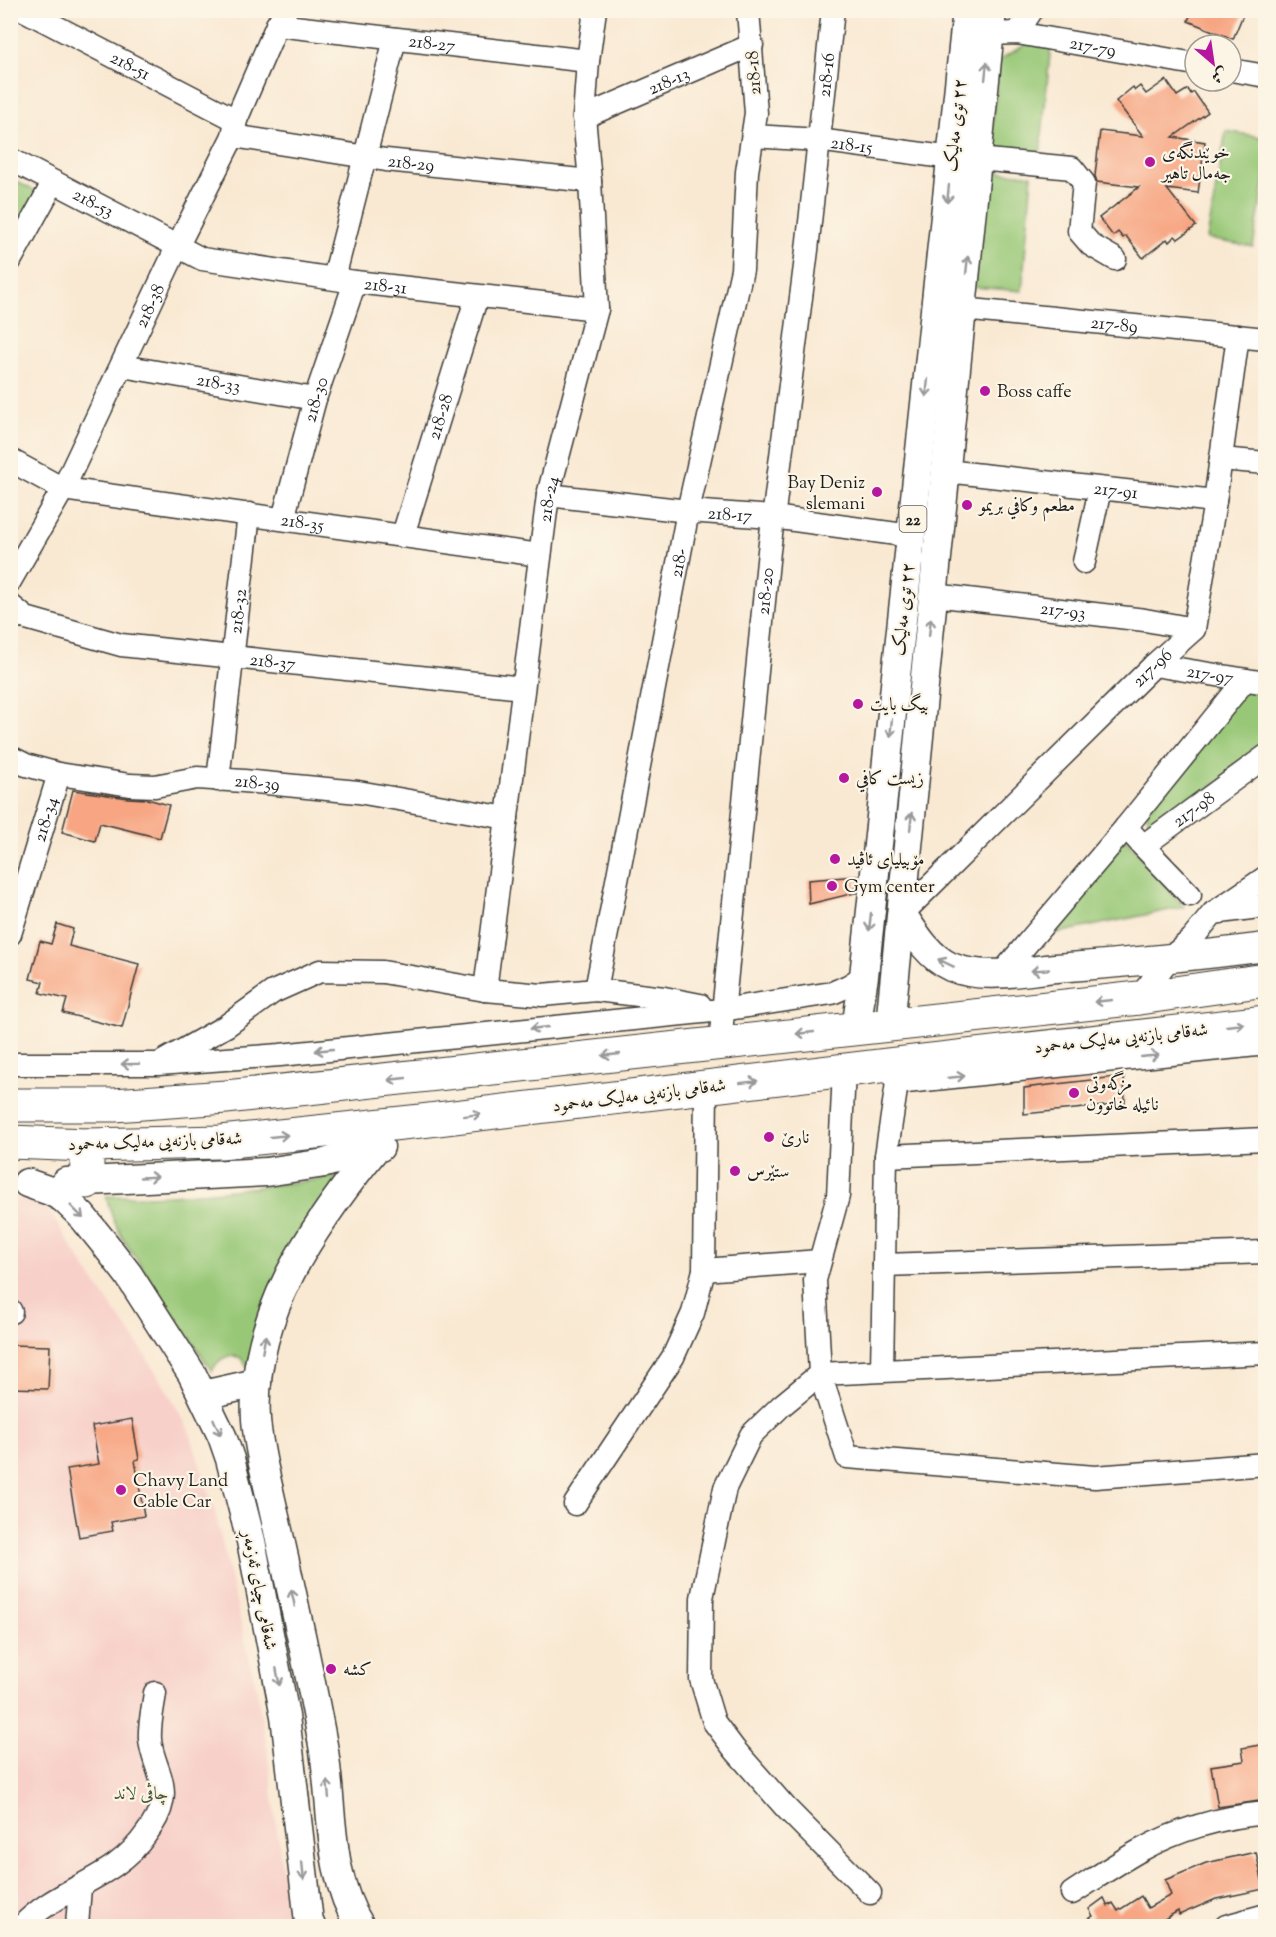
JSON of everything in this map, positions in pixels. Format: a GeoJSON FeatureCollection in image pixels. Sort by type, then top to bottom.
{"type":"FeatureCollection","features":[{"type":"Feature","properties":{"kind":"highway","name":"شەقامی بازنەیی مەلیک مەحمود"},"geometry":{"type":"LineString","coordinates":[[10,1105],[114,1105],[226,1098],[1139,998],[1266,980]]}},
{"type":"Feature","properties":{"kind":"highway","name":"شەقامی بازنەیی مەلیک مەحمود"},"geometry":{"type":"LineString","coordinates":[[10,1142],[87,1145],[221,1142],[844,1071],[893,1074],[1266,1022]]}},
{"type":"Feature","properties":{"kind":"highway"},"geometry":{"type":"LineString","coordinates":[[87,1145],[87,1182]]}},
{"type":"Feature","properties":{"kind":"main road","name":"٢٢ توی مەلیک"},"geometry":{"type":"LineString","coordinates":[[890,1025],[962,309],[967,10]]}},
{"type":"Feature","properties":{"kind":"main road","name":"٢٢ توی مەلیک"},"geometry":{"type":"LineString","coordinates":[[856,1028],[864,976],[911,536],[965,158],[1000,26]]}},
{"type":"Feature","properties":{"kind":"main road"},"geometry":{"type":"LineString","coordinates":[[902,914],[935,958],[952,967],[972,973],[1168,960],[1266,947]]}},
{"type":"Feature","properties":{"kind":"main road"},"geometry":{"type":"LineString","coordinates":[[19,1182],[87,1182],[266,1172],[325,1163],[375,1149],[421,1121]]}},
{"type":"Feature","properties":{"kind":"main road","name":"شەقامی چیای ئەزمەڕ"},"geometry":{"type":"LineString","coordinates":[[360,1926],[348,1905],[336,1868],[324,1747],[258,1436],[257,1383],[267,1330],[287,1279],[331,1207],[375,1149]]}},
{"type":"Feature","properties":{"kind":"main road","name":"شەقامی چیای ئەزمەڕ"},"geometry":{"type":"LineString","coordinates":[[19,1182],[57,1194],[93,1229],[139,1291],[203,1395],[230,1459],[251,1541],[285,1716],[311,1926]]}},
{"type":"Feature","properties":{"kind":"main road"},"geometry":{"type":"LineString","coordinates":[[203,1395],[257,1383]]}},
{"type":"Feature","properties":{"kind":"street","name":"218-51"},"geometry":{"type":"LineString","coordinates":[[24,10],[235,128]]}},
{"type":"Feature","properties":{"kind":"street","name":"218-24"},"geometry":{"type":"LineString","coordinates":[[485,990],[548,495],[597,309],[584,117],[595,10]]}},
{"type":"Feature","properties":{"kind":"street","name":"218-18"},"geometry":{"type":"LineString","coordinates":[[748,10],[756,113],[753,136]]}},
{"type":"Feature","properties":{"kind":"street","name":"218-16"},"geometry":{"type":"LineString","coordinates":[[818,140],[833,10]]}},
{"type":"Feature","properties":{"kind":"street"},"geometry":{"type":"LineString","coordinates":[[1000,26],[1032,10]]}},
{"type":"Feature","properties":{"kind":"street","name":"218-38"},"geometry":{"type":"LineString","coordinates":[[10,581],[63,489],[235,128],[281,18]]}},
{"type":"Feature","properties":{"kind":"street","name":"218-27"},"geometry":{"type":"LineString","coordinates":[[281,18],[395,39],[588,61]]}},
{"type":"Feature","properties":{"kind":"street","name":"217-79"},"geometry":{"type":"LineString","coordinates":[[1000,26],[1183,62]]}},
{"type":"Feature","properties":{"kind":"street","name":"218-30"},"geometry":{"type":"LineString","coordinates":[[283,519],[344,280],[366,157],[395,39]]}},
{"type":"Feature","properties":{"kind":"street","name":"218-13"},"geometry":{"type":"LineString","coordinates":[[584,117],[752,45]]}},
{"type":"Feature","properties":{"kind":"street"},"geometry":{"type":"LineString","coordinates":[[1243,72],[1266,76]]}},
{"type":"Feature","properties":{"kind":"street","name":"218-29"},"geometry":{"type":"LineString","coordinates":[[235,128],[366,157],[590,181]]}},
{"type":"Feature","properties":{"kind":"street","name":"218-15"},"geometry":{"type":"LineString","coordinates":[[753,136],[818,140],[1071,168],[1084,183],[1079,231],[1091,245],[1115,259]]}},
{"type":"Feature","properties":{"kind":"street","name":"218-"},"geometry":{"type":"LineString","coordinates":[[596,990],[688,511],[742,270],[747,172],[753,136]]}},
{"type":"Feature","properties":{"kind":"street","name":"218-20"},"geometry":{"type":"LineString","coordinates":[[720,1043],[773,517],[807,250],[818,140]]}},
{"type":"Feature","properties":{"kind":"street","name":"218-53"},"geometry":{"type":"LineString","coordinates":[[10,159],[178,245]]}},
{"type":"Feature","properties":{"kind":"street"},"geometry":{"type":"LineString","coordinates":[[10,261],[53,183]]}},
{"type":"Feature","properties":{"kind":"street","name":"218-31"},"geometry":{"type":"LineString","coordinates":[[178,245],[202,259],[344,280],[597,309]]}},
{"type":"Feature","properties":{"kind":"street","name":"218-28"},"geometry":{"type":"LineString","coordinates":[[403,535],[477,296]]}},
{"type":"Feature","properties":{"kind":"street","name":"217-89"},"geometry":{"type":"LineString","coordinates":[[962,309],[1266,339]]}},
{"type":"Feature","properties":{"kind":"street"},"geometry":{"type":"LineString","coordinates":[[1194,629],[1238,336]]}},
{"type":"Feature","properties":{"kind":"street","name":"218-33"},"geometry":{"type":"LineString","coordinates":[[122,366],[315,399]]}},
{"type":"Feature","properties":{"kind":"street"},"geometry":{"type":"LineString","coordinates":[[10,459],[63,489]]}},
{"type":"Feature","properties":{"kind":"street"},"geometry":{"type":"LineString","coordinates":[[1221,459],[1266,463]]}},
{"type":"Feature","properties":{"kind":"street","name":"217-91"},"geometry":{"type":"LineString","coordinates":[[946,471],[1215,501]]}},
{"type":"Feature","properties":{"kind":"street","name":"218-35"},"geometry":{"type":"LineString","coordinates":[[63,489],[540,555]]}},
{"type":"Feature","properties":{"kind":"street"},"geometry":{"type":"LineString","coordinates":[[1084,562],[1100,489]]}},
{"type":"Feature","properties":{"kind":"street","name":"218-17"},"geometry":{"type":"LineString","coordinates":[[548,495],[688,511],[773,517],[911,536]]}},
{"type":"Feature","properties":{"kind":"street","name":"218-32"},"geometry":{"type":"LineString","coordinates":[[219,780],[249,514]]}},
{"type":"Feature","properties":{"kind":"street","name":"217-93"},"geometry":{"type":"LineString","coordinates":[[934,595],[1145,620],[1194,629]]}},
{"type":"Feature","properties":{"kind":"street","name":"218-37"},"geometry":{"type":"LineString","coordinates":[[18,612],[121,645],[523,688]]}},
{"type":"Feature","properties":{"kind":"street","name":"217-96"},"geometry":{"type":"LineString","coordinates":[[902,914],[1154,665],[1194,629]]}},
{"type":"Feature","properties":{"kind":"street","name":"217-97"},"geometry":{"type":"LineString","coordinates":[[1154,665],[1255,682]]}},
{"type":"Feature","properties":{"kind":"street"},"geometry":{"type":"LineString","coordinates":[[1002,972],[1126,827],[1255,682]]}},
{"type":"Feature","properties":{"kind":"street","name":"217-98"},"geometry":{"type":"LineString","coordinates":[[1143,846],[1266,756]]}},
{"type":"Feature","properties":{"kind":"street","name":"218-39"},"geometry":{"type":"LineString","coordinates":[[10,758],[59,774],[130,785],[155,786],[197,778],[358,792],[507,818]]}},
{"type":"Feature","properties":{"kind":"street","name":"218-34"},"geometry":{"type":"LineString","coordinates":[[10,934],[59,774]]}},
{"type":"Feature","properties":{"kind":"street"},"geometry":{"type":"LineString","coordinates":[[1126,827],[1190,895]]}},
{"type":"Feature","properties":{"kind":"street"},"geometry":{"type":"LineString","coordinates":[[1139,998],[1168,960],[1192,939],[1213,913],[1266,878]]}},
{"type":"Feature","properties":{"kind":"street"},"geometry":{"type":"LineString","coordinates":[[1213,913],[1266,906]]}},
{"type":"Feature","properties":{"kind":"street"},"geometry":{"type":"LineString","coordinates":[[158,1064],[226,1026],[273,992],[320,971],[383,972],[485,990],[542,995],[596,990],[664,998],[722,1010]]}},
{"type":"Feature","properties":{"kind":"street"},"geometry":{"type":"LineString","coordinates":[[10,1064],[158,1064],[280,1055],[722,1010],[832,993],[864,976]]}},
{"type":"Feature","properties":{"kind":"street"},"geometry":{"type":"LineString","coordinates":[[882,1370],[886,1156],[893,1074],[1266,1044]]}},
{"type":"Feature","properties":{"kind":"street"},"geometry":{"type":"LineString","coordinates":[[844,1071],[838,1197],[815,1280],[820,1374],[847,1457],[1095,1477],[1266,1464]]}},
{"type":"Feature","properties":{"kind":"street"},"geometry":{"type":"LineString","coordinates":[[575,1504],[673,1357],[693,1313],[704,1270],[706,1087]]}},
{"type":"Feature","properties":{"kind":"street"},"geometry":{"type":"LineString","coordinates":[[886,1156],[1266,1138]]}},
{"type":"Feature","properties":{"kind":"street"},"geometry":{"type":"LineString","coordinates":[[884,1265],[1266,1252]]}},
{"type":"Feature","properties":{"kind":"street"},"geometry":{"type":"LineString","coordinates":[[704,1270],[819,1261]]}},
{"type":"Feature","properties":{"kind":"street"},"geometry":{"type":"LineString","coordinates":[[870,1893],[786,1808],[735,1750],[714,1722],[701,1679],[702,1598],[725,1488],[751,1435],[781,1406],[820,1374],[1266,1353]]}},
{"type":"Feature","properties":{"kind":"street"},"geometry":{"type":"LineString","coordinates":[[22,1926],[44,1907],[110,1870],[131,1853],[151,1827],[162,1801],[163,1791],[150,1738],[155,1693]]}},
{"type":"Feature","properties":{"kind":"street"},"geometry":{"type":"LineString","coordinates":[[1072,1893],[1140,1851],[1184,1831],[1219,1820],[1266,1813]]}},
{"type":"Feature","properties":{"kind":"street"},"geometry":{"type":"LineString","coordinates":[[77,1926],[80,1887]]}},
{"type":"Feature","properties":{"kind":"street"},"geometry":{"type":"LineString","coordinates":[[1226,1926],[1266,1915]]}},
{"type":"Feature","properties":{"kind":"shaded area","name":"چاڤی لاند"},"geometry":{"type":"Polygon","coordinates":[[[10,1199],[32,1200],[42,1204],[49,1211],[142,1350],[189,1430],[215,1512],[256,1687],[267,1747],[284,1888],[299,1926],[11,1926],[10,1678],[17,1627],[10,1589],[10,1199]]]}},
{"type":"Feature","properties":{"kind":"green space"},"geometry":{"type":"Polygon","coordinates":[[[1030,42],[1051,44],[1040,156],[990,151],[999,60],[1030,42]]]}},
{"type":"Feature","properties":{"kind":"green space"},"geometry":{"type":"Polygon","coordinates":[[[1226,131],[1265,138],[1265,178],[1253,247],[1207,239],[1226,131]]]}},
{"type":"Feature","properties":{"kind":"green space"},"geometry":{"type":"Polygon","coordinates":[[[984,171],[1032,175],[1022,291],[974,287],[984,171]]]}},
{"type":"Feature","properties":{"kind":"green space"},"geometry":{"type":"Polygon","coordinates":[[[11,179],[38,192],[11,242],[11,179]]]}},
{"type":"Feature","properties":{"kind":"green space"},"geometry":{"type":"Polygon","coordinates":[[[1246,685],[1265,688],[1265,749],[1155,827],[1148,823],[1147,811],[1246,685]]]}},
{"type":"Feature","properties":{"kind":"green space"},"geometry":{"type":"Polygon","coordinates":[[[1125,838],[1184,907],[1052,934],[1125,838]]]}},
{"type":"Feature","properties":{"kind":"green space"},"geometry":{"type":"Polygon","coordinates":[[[338,1177],[247,1367],[241,1358],[231,1356],[220,1360],[212,1371],[123,1239],[113,1219],[106,1196],[193,1194],[338,1177]]]}},
{"type":"Feature","properties":{"kind":"building"},"geometry":{"type":"Polygon","coordinates":[[[1192,10],[1245,10],[1235,33],[1218,33],[1188,21],[1192,10]]]}},
{"type":"Feature","properties":{"kind":"building","name":"خوێندنگەی جەمال تاهیر"},"geometry":{"type":"Polygon","coordinates":[[[1166,80],[1177,96],[1183,92],[1195,93],[1208,112],[1173,137],[1205,142],[1198,193],[1167,189],[1196,226],[1178,239],[1175,236],[1169,242],[1167,239],[1143,258],[1126,236],[1123,238],[1118,232],[1113,236],[1099,218],[1139,187],[1097,182],[1095,176],[1100,131],[1143,136],[1116,101],[1133,87],[1135,90],[1140,86],[1146,94],[1166,80]]]}},
{"type":"Feature","properties":{"kind":"building"},"geometry":{"type":"Polygon","coordinates":[[[73,790],[147,799],[169,805],[160,838],[100,823],[95,841],[62,832],[73,790]]]}},
{"type":"Feature","properties":{"kind":"building","name":"Gym center"},"geometry":{"type":"Polygon","coordinates":[[[857,876],[855,893],[809,904],[808,880],[857,876]]]}},
{"type":"Feature","properties":{"kind":"building"},"geometry":{"type":"Polygon","coordinates":[[[57,924],[73,929],[69,946],[139,964],[122,1028],[63,1013],[67,999],[40,993],[43,982],[30,979],[40,941],[51,944],[57,924]]]}},
{"type":"Feature","properties":{"kind":"building"},"geometry":{"type":"Polygon","coordinates":[[[1124,1076],[1125,1104],[1024,1114],[1024,1088],[1124,1076]]]}},
{"type":"Feature","properties":{"kind":"building"},"geometry":{"type":"Polygon","coordinates":[[[10,1345],[50,1346],[48,1389],[10,1388],[10,1345]]]}},
{"type":"Feature","properties":{"kind":"building"},"geometry":{"type":"Polygon","coordinates":[[[132,1419],[139,1459],[135,1460],[144,1516],[111,1522],[113,1531],[79,1537],[67,1469],[99,1464],[92,1426],[132,1419]]]}},
{"type":"Feature","properties":{"kind":"building"},"geometry":{"type":"Polygon","coordinates":[[[1266,1744],[1266,1800],[1218,1807],[1211,1766],[1244,1761],[1242,1748],[1266,1744]]]}},
{"type":"Feature","properties":{"kind":"building"},"geometry":{"type":"Polygon","coordinates":[[[1256,1852],[1264,1889],[1216,1899],[1179,1915],[1178,1911],[1153,1926],[1075,1926],[1093,1916],[1089,1909],[1104,1898],[1108,1906],[1113,1903],[1118,1911],[1141,1896],[1148,1908],[1171,1895],[1165,1880],[1206,1863],[1256,1852]]]}},
{"type":"Feature","properties":{"kind":"place","name":"خوێندنگەی جەمال تاهیر"},"geometry":{"type":"Point","coordinates":[1150,162]}},
{"type":"Feature","properties":{"kind":"place","name":"Boss caffe"},"geometry":{"type":"Point","coordinates":[985,391]}},
{"type":"Feature","properties":{"kind":"place","name":"Bay Deniz slemani"},"geometry":{"type":"Point","coordinates":[877,492]}},
{"type":"Feature","properties":{"kind":"place","name":"مطعم وكافي بريمو"},"geometry":{"type":"Point","coordinates":[967,505]}},
{"type":"Feature","properties":{"kind":"place","name":"بیگ بایت"},"geometry":{"type":"Point","coordinates":[858,704]}},
{"type":"Feature","properties":{"kind":"place","name":"زيست كافي"},"geometry":{"type":"Point","coordinates":[844,778]}},
{"type":"Feature","properties":{"kind":"place","name":"مۆبیلیای ئاڤید"},"geometry":{"type":"Point","coordinates":[835,859]}},
{"type":"Feature","properties":{"kind":"place","name":"Gym center"},"geometry":{"type":"Point","coordinates":[832,886]}},
{"type":"Feature","properties":{"kind":"place","name":"مزگەوتی نائیلە خاتوون"},"geometry":{"type":"Point","coordinates":[1074,1093]}},
{"type":"Feature","properties":{"kind":"place","name":"نارێ"},"geometry":{"type":"Point","coordinates":[769,1137]}},
{"type":"Feature","properties":{"kind":"place","name":"ستێرس"},"geometry":{"type":"Point","coordinates":[735,1171]}},
{"type":"Feature","properties":{"kind":"place","name":"Chavy Land Cable Car"},"geometry":{"type":"Point","coordinates":[121,1490]}},
{"type":"Feature","properties":{"kind":"place","name":"كشه"},"geometry":{"type":"Point","coordinates":[331,1669]}}]}
